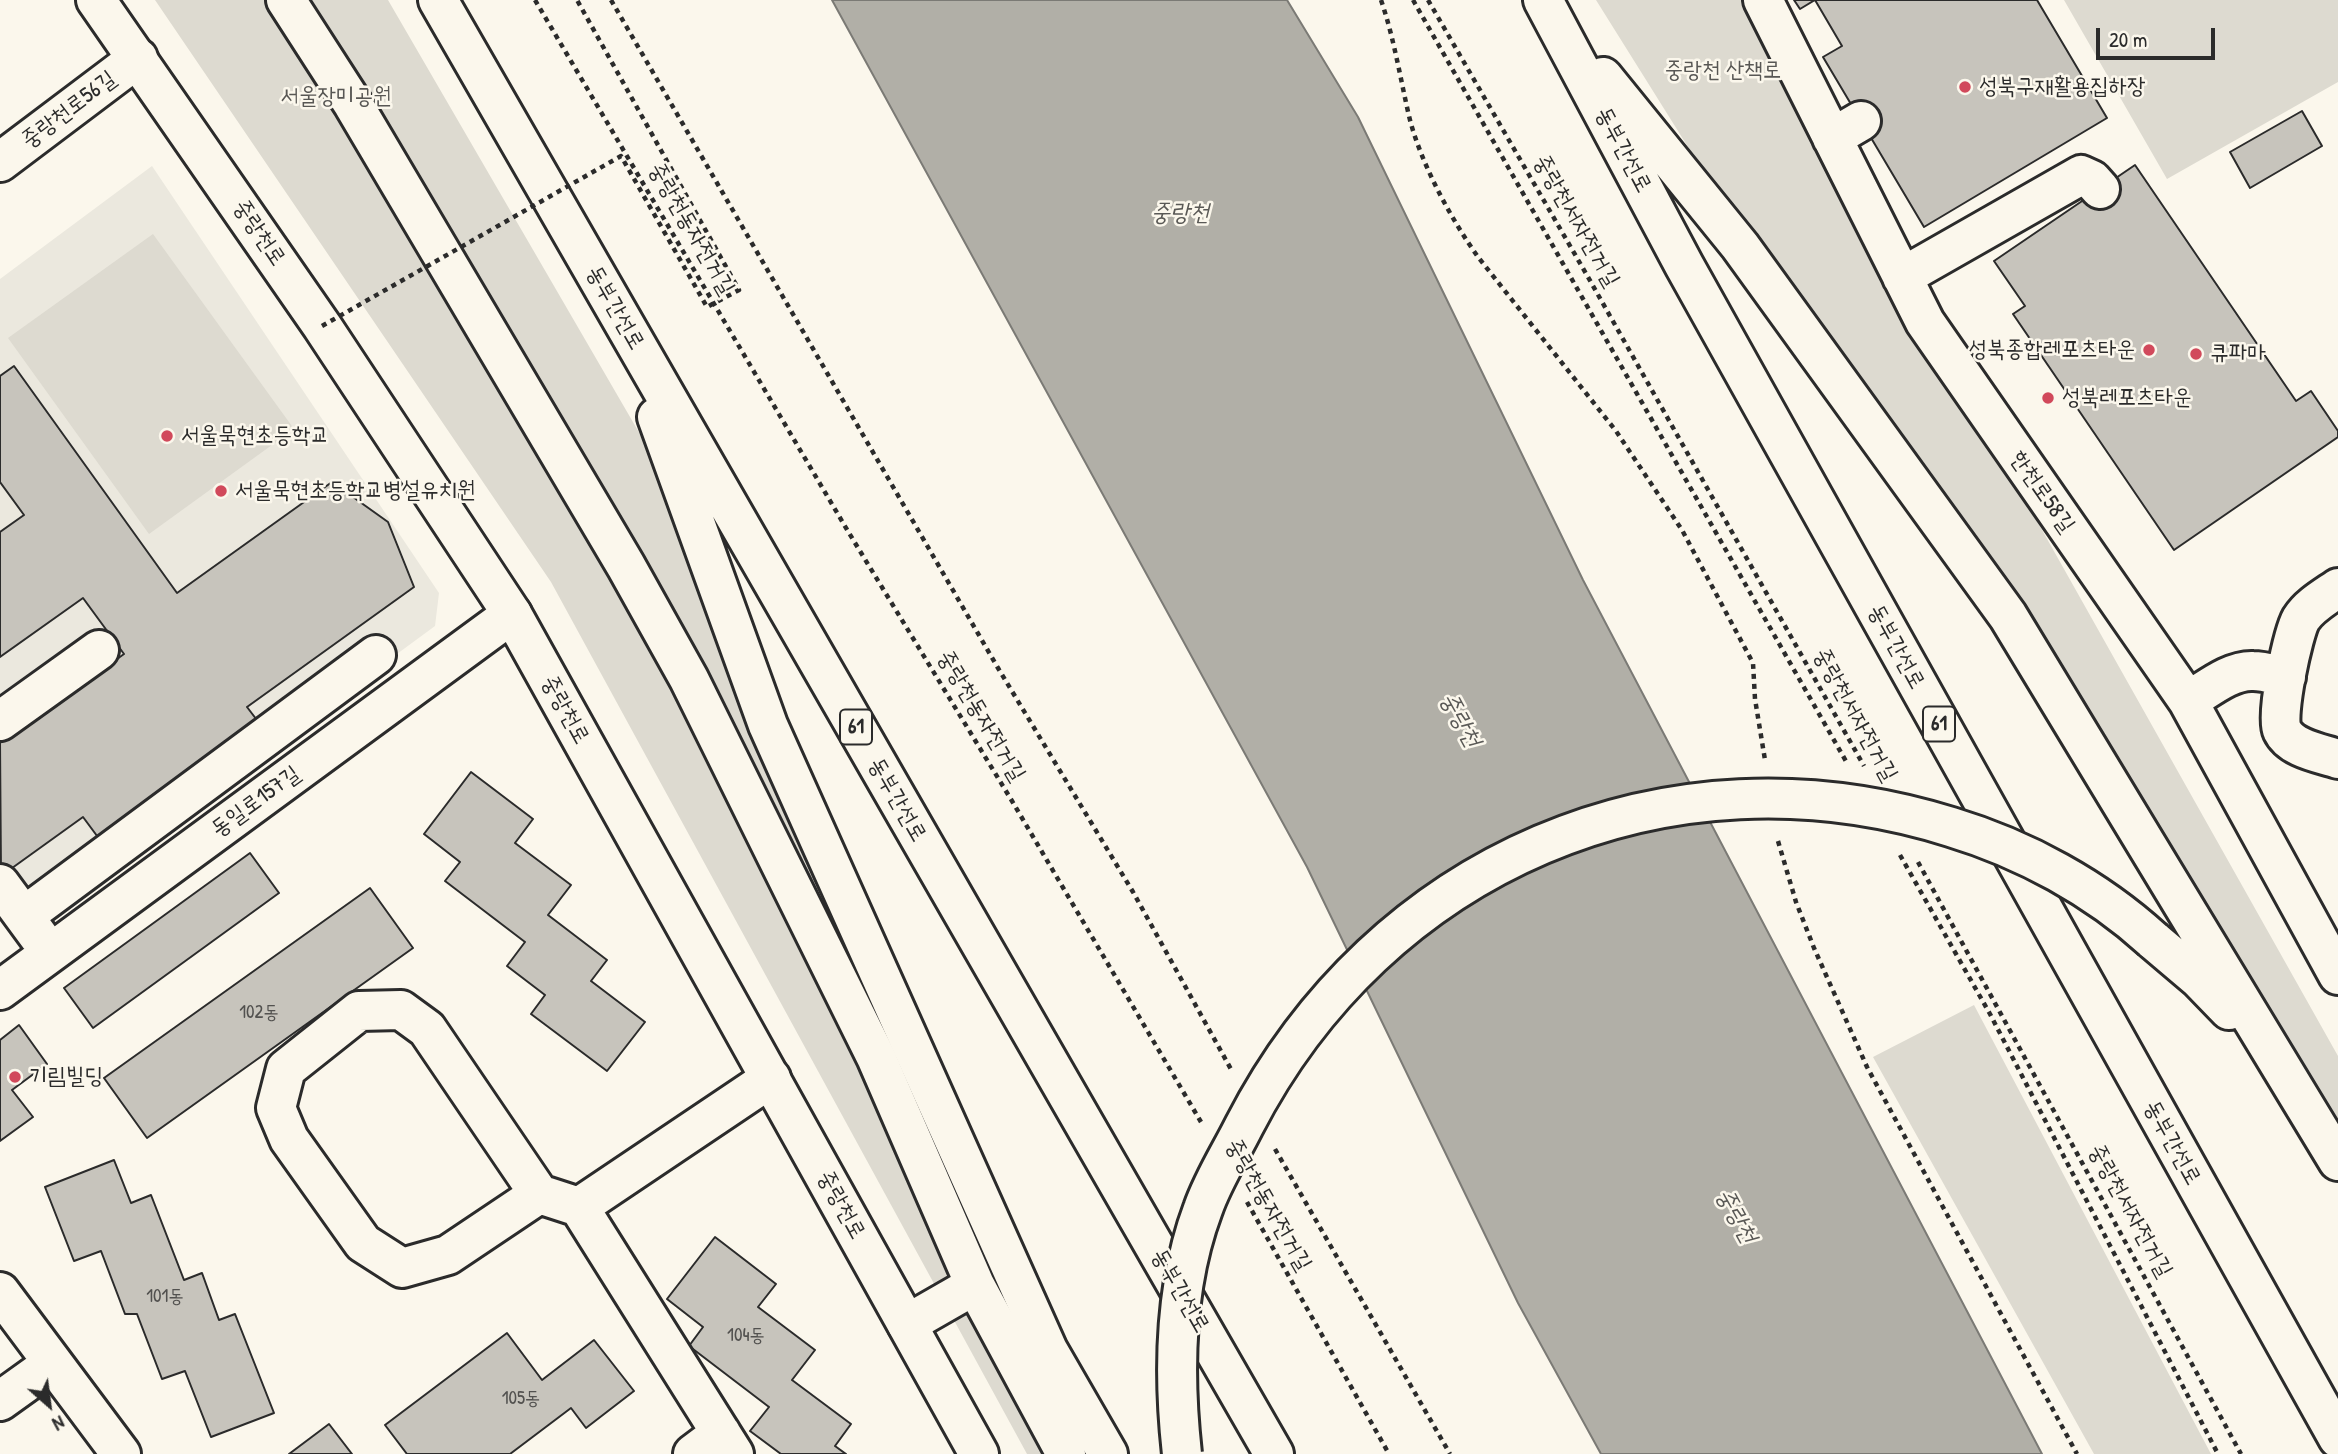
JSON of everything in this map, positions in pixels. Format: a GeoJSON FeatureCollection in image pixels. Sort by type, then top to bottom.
{"type":"FeatureCollection","features":[{"type":"Feature","properties":{"kind":"main road","name":"중랑천로"},"geometry":{"type":"LineString","coordinates":[[96,0],[322,326],[512,614],[979,1454]]}},
{"type":"Feature","properties":{"kind":"main road"},"geometry":{"type":"LineString","coordinates":[[286,0],[347,94],[626,566],[689,679],[876,1057],[975,1285],[1066,1454]]}},
{"type":"Feature","properties":{"kind":"main road","name":"동부간선로"},"geometry":{"type":"LineString","coordinates":[[438,0],[1274,1454]]}},
{"type":"Feature","properties":{"kind":"main road","name":"한천로58길"},"geometry":{"type":"LineString","coordinates":[[1763,0],[1847,130],[1902,277],[1925,322],[2188,701],[2338,975]]}},
{"type":"Feature","properties":{"kind":"main road"},"geometry":{"type":"LineString","coordinates":[[1545,4],[1740,246],[2008,616],[2338,1161]]}},
{"type":"Feature","properties":{"kind":"main road","name":"동부간선로"},"geometry":{"type":"LineString","coordinates":[[1545,4],[1691,277],[2338,1438]]}},
{"type":"Feature","properties":{"kind":"main road","name":"중랑천로56길"},"geometry":{"type":"LineString","coordinates":[[0,162],[138,58]]}},
{"type":"Feature","properties":{"kind":"main road"},"geometry":{"type":"LineString","coordinates":[[1902,277],[2072,179],[2081,175],[2088,176],[2100,189]]}},
{"type":"Feature","properties":{"kind":"main road"},"geometry":{"type":"LineString","coordinates":[[623,323],[768,725],[1048,1350],[1108,1454]]}},
{"type":"Feature","properties":{"kind":"main road"},"geometry":{"type":"LineString","coordinates":[[2338,588],[2316,603],[2302,618],[2294,637],[2279,715],[2282,730],[2293,742],[2305,749],[2338,759]]}},
{"type":"Feature","properties":{"kind":"main road","name":"동일로157길"},"geometry":{"type":"LineString","coordinates":[[0,990],[512,614]]}},
{"type":"Feature","properties":{"kind":"main road"},"geometry":{"type":"LineString","coordinates":[[0,721],[99,650]]}},
{"type":"Feature","properties":{"kind":"main road"},"geometry":{"type":"LineString","coordinates":[[24,916],[376,655]]}},
{"type":"Feature","properties":{"kind":"main road"},"geometry":{"type":"LineString","coordinates":[[2188,701],[2243,671],[2256,670],[2287,677]]}},
{"type":"Feature","properties":{"kind":"main road"},"geometry":{"type":"LineString","coordinates":[[1182,1454],[1177,1408],[1178,1333],[1187,1267],[1203,1209],[1227,1155],[1280,1063],[1315,1015],[1370,956],[1424,912],[1506,861],[1594,825],[1669,807],[1746,799],[1839,802],[1889,810],[1937,822],[2019,853],[2111,904],[2154,940],[2219,998],[2259,1044],[2298,1096]]}},
{"type":"Feature","properties":{"kind":"main road"},"geometry":{"type":"LineString","coordinates":[[0,884],[51,953]]}},
{"type":"Feature","properties":{"kind":"main road"},"geometry":{"type":"LineString","coordinates":[[539,1194],[448,1255],[402,1268],[363,1243],[289,1139],[276,1108],[286,1069],[359,1011],[401,1010],[427,1029],[539,1194],[579,1207],[716,1447]]}},
{"type":"Feature","properties":{"kind":"main road"},"geometry":{"type":"LineString","coordinates":[[579,1207],[771,1078]]}},
{"type":"Feature","properties":{"kind":"main road"},"geometry":{"type":"LineString","coordinates":[[907,1324],[975,1285]]}},
{"type":"Feature","properties":{"kind":"main road"},"geometry":{"type":"LineString","coordinates":[[0,1292],[121,1454]]}},
{"type":"Feature","properties":{"kind":"main road"},"geometry":{"type":"LineString","coordinates":[[0,1401],[53,1363]]}},
{"type":"Feature","properties":{"kind":"path","name":"중랑천동자전거길"},"geometry":{"type":"LineString","coordinates":[[535,0],[1202,1124]]}},
{"type":"Feature","properties":{"kind":"path"},"geometry":{"type":"LineString","coordinates":[[322,326],[621,156],[707,307],[739,290],[577,0]]}},
{"type":"Feature","properties":{"kind":"path"},"geometry":{"type":"LineString","coordinates":[[611,0],[998,668],[1133,892],[1238,1083]]}},
{"type":"Feature","properties":{"kind":"path"},"geometry":{"type":"LineString","coordinates":[[1381,0],[1398,55],[1414,133],[1443,201],[1459,231],[1478,257],[1616,431],[1682,530],[1753,663],[1755,699],[1766,764]]}},
{"type":"Feature","properties":{"kind":"path"},"geometry":{"type":"LineString","coordinates":[[1413,0],[1852,772]]}},
{"type":"Feature","properties":{"kind":"path","name":"중랑천서자전거길"},"geometry":{"type":"LineString","coordinates":[[1427,0],[1601,299],[1866,770]]}},
{"type":"Feature","properties":{"kind":"path"},"geometry":{"type":"LineString","coordinates":[[1776,828],[1780,854],[1796,902],[1867,1066],[2077,1454]]}},
{"type":"Feature","properties":{"kind":"path"},"geometry":{"type":"LineString","coordinates":[[1894,845],[1990,1014],[2218,1454]]}},
{"type":"Feature","properties":{"kind":"path","name":"중랑천서자전거길"},"geometry":{"type":"LineString","coordinates":[[1912,852],[2241,1454]]}},
{"type":"Feature","properties":{"kind":"path"},"geometry":{"type":"LineString","coordinates":[[1271,1143],[1450,1454]]}},
{"type":"Feature","properties":{"kind":"path","name":"중랑천동자전거길"},"geometry":{"type":"LineString","coordinates":[[1244,1196],[1388,1454]]}},
{"type":"Feature","properties":{"kind":"shaded area","name":"서울묵현초등학교"},"geometry":{"type":"Polygon","coordinates":[[[152,166],[439,593],[435,626],[15,935],[0,915],[0,279],[152,166]]]}},
{"type":"Feature","properties":{"kind":"green space","name":"서울장미공원"},"geometry":{"type":"Polygon","coordinates":[[[155,0],[388,0],[655,460],[1084,1454],[1027,1454],[551,582],[155,0]]]}},
{"type":"Feature","properties":{"kind":"green space","name":"중랑천 산책로"},"geometry":{"type":"Polygon","coordinates":[[[1596,0],[1766,0],[1925,322],[2338,1056],[2338,1161],[1775,286],[1596,0]]]}},
{"type":"Feature","properties":{"kind":"green space"},"geometry":{"type":"Polygon","coordinates":[[[2064,0],[2338,0],[2338,82],[2167,179],[2064,0]]]}},
{"type":"Feature","properties":{"kind":"green space"},"geometry":{"type":"Polygon","coordinates":[[[153,234],[294,429],[149,534],[8,338],[153,234]]]}},
{"type":"Feature","properties":{"kind":"green space"},"geometry":{"type":"Polygon","coordinates":[[[1974,1005],[2211,1454],[2094,1454],[1873,1057],[1974,1005]]]}},
{"type":"Feature","properties":{"kind":"water","name":"중랑천"},"geometry":{"type":"Polygon","coordinates":[[[832,0],[1287,0],[1358,117],[1583,580],[2042,1454],[1601,1454],[1518,1303],[1307,867],[832,0]]]}},
{"type":"Feature","properties":{"kind":"building"},"geometry":{"type":"Polygon","coordinates":[[[1794,0],[1815,0],[1800,9],[1794,0]]]}},
{"type":"Feature","properties":{"kind":"building","name":"성북구재활용집하장"},"geometry":{"type":"Polygon","coordinates":[[[1815,0],[2037,0],[2107,118],[1924,227],[1823,57],[1842,46],[1815,0]]]}},
{"type":"Feature","properties":{"kind":"building"},"geometry":{"type":"Polygon","coordinates":[[[2302,111],[2322,146],[2250,188],[2230,152],[2302,111]]]}},
{"type":"Feature","properties":{"kind":"building","name":"성북종합레포츠타운"},"geometry":{"type":"Polygon","coordinates":[[[2135,165],[2296,401],[2311,391],[2338,431],[2338,437],[2174,550],[2013,314],[2025,306],[1994,261],[2135,165]]]}},
{"type":"Feature","properties":{"kind":"building"},"geometry":{"type":"Polygon","coordinates":[[[14,366],[177,593],[332,482],[388,522],[414,587],[247,707],[263,728],[103,844],[83,817],[1,876],[0,743],[124,654],[83,598],[0,657],[0,532],[24,515],[0,482],[0,376],[14,366]]]}},
{"type":"Feature","properties":{"kind":"building"},"geometry":{"type":"Polygon","coordinates":[[[471,772],[533,819],[515,843],[571,885],[548,915],[607,960],[591,981],[645,1022],[607,1071],[531,1014],[545,995],[507,966],[525,942],[445,881],[460,862],[424,834],[471,772]]]}},
{"type":"Feature","properties":{"kind":"building"},"geometry":{"type":"Polygon","coordinates":[[[250,853],[279,893],[93,1028],[64,988],[250,853]]]}},
{"type":"Feature","properties":{"kind":"building"},"geometry":{"type":"Polygon","coordinates":[[[370,888],[413,948],[147,1138],[104,1078],[370,888]]]}},
{"type":"Feature","properties":{"kind":"building","name":"기림빌딩"},"geometry":{"type":"Polygon","coordinates":[[[19,1025],[47,1064],[12,1090],[33,1117],[0,1141],[0,1040],[19,1025]]]}},
{"type":"Feature","properties":{"kind":"building"},"geometry":{"type":"Polygon","coordinates":[[[114,1160],[131,1203],[151,1195],[184,1280],[202,1273],[219,1320],[235,1314],[274,1413],[211,1437],[185,1371],[162,1379],[137,1314],[125,1314],[101,1251],[74,1261],[45,1187],[114,1160]]]}},
{"type":"Feature","properties":{"kind":"building"},"geometry":{"type":"Polygon","coordinates":[[[715,1237],[776,1284],[758,1307],[815,1350],[792,1380],[851,1424],[835,1446],[846,1454],[781,1454],[750,1431],[769,1407],[689,1346],[703,1327],[667,1299],[715,1237]]]}},
{"type":"Feature","properties":{"kind":"building"},"geometry":{"type":"Polygon","coordinates":[[[507,1333],[542,1380],[594,1340],[634,1391],[586,1428],[571,1408],[510,1454],[407,1454],[385,1425],[507,1333]]]}},
{"type":"Feature","properties":{"kind":"building"},"geometry":{"type":"Polygon","coordinates":[[[329,1424],[352,1454],[289,1454],[329,1424]]]}},
{"type":"Feature","properties":{"kind":"place","name":"성북구재활용집하장"},"geometry":{"type":"Point","coordinates":[1965,87]}},
{"type":"Feature","properties":{"kind":"place","name":"성북종합레포츠타운"},"geometry":{"type":"Point","coordinates":[2149,350]}},
{"type":"Feature","properties":{"kind":"place","name":"큐파마"},"geometry":{"type":"Point","coordinates":[2196,354]}},
{"type":"Feature","properties":{"kind":"place","name":"성북레포츠타운"},"geometry":{"type":"Point","coordinates":[2048,398]}},
{"type":"Feature","properties":{"kind":"place","name":"서울묵현초등학교"},"geometry":{"type":"Point","coordinates":[167,436]}},
{"type":"Feature","properties":{"kind":"place","name":"서울묵현초등학교병설유치원"},"geometry":{"type":"Point","coordinates":[221,491]}},
{"type":"Feature","properties":{"kind":"place","name":"기림빌딩"},"geometry":{"type":"Point","coordinates":[15,1077]}}]}
